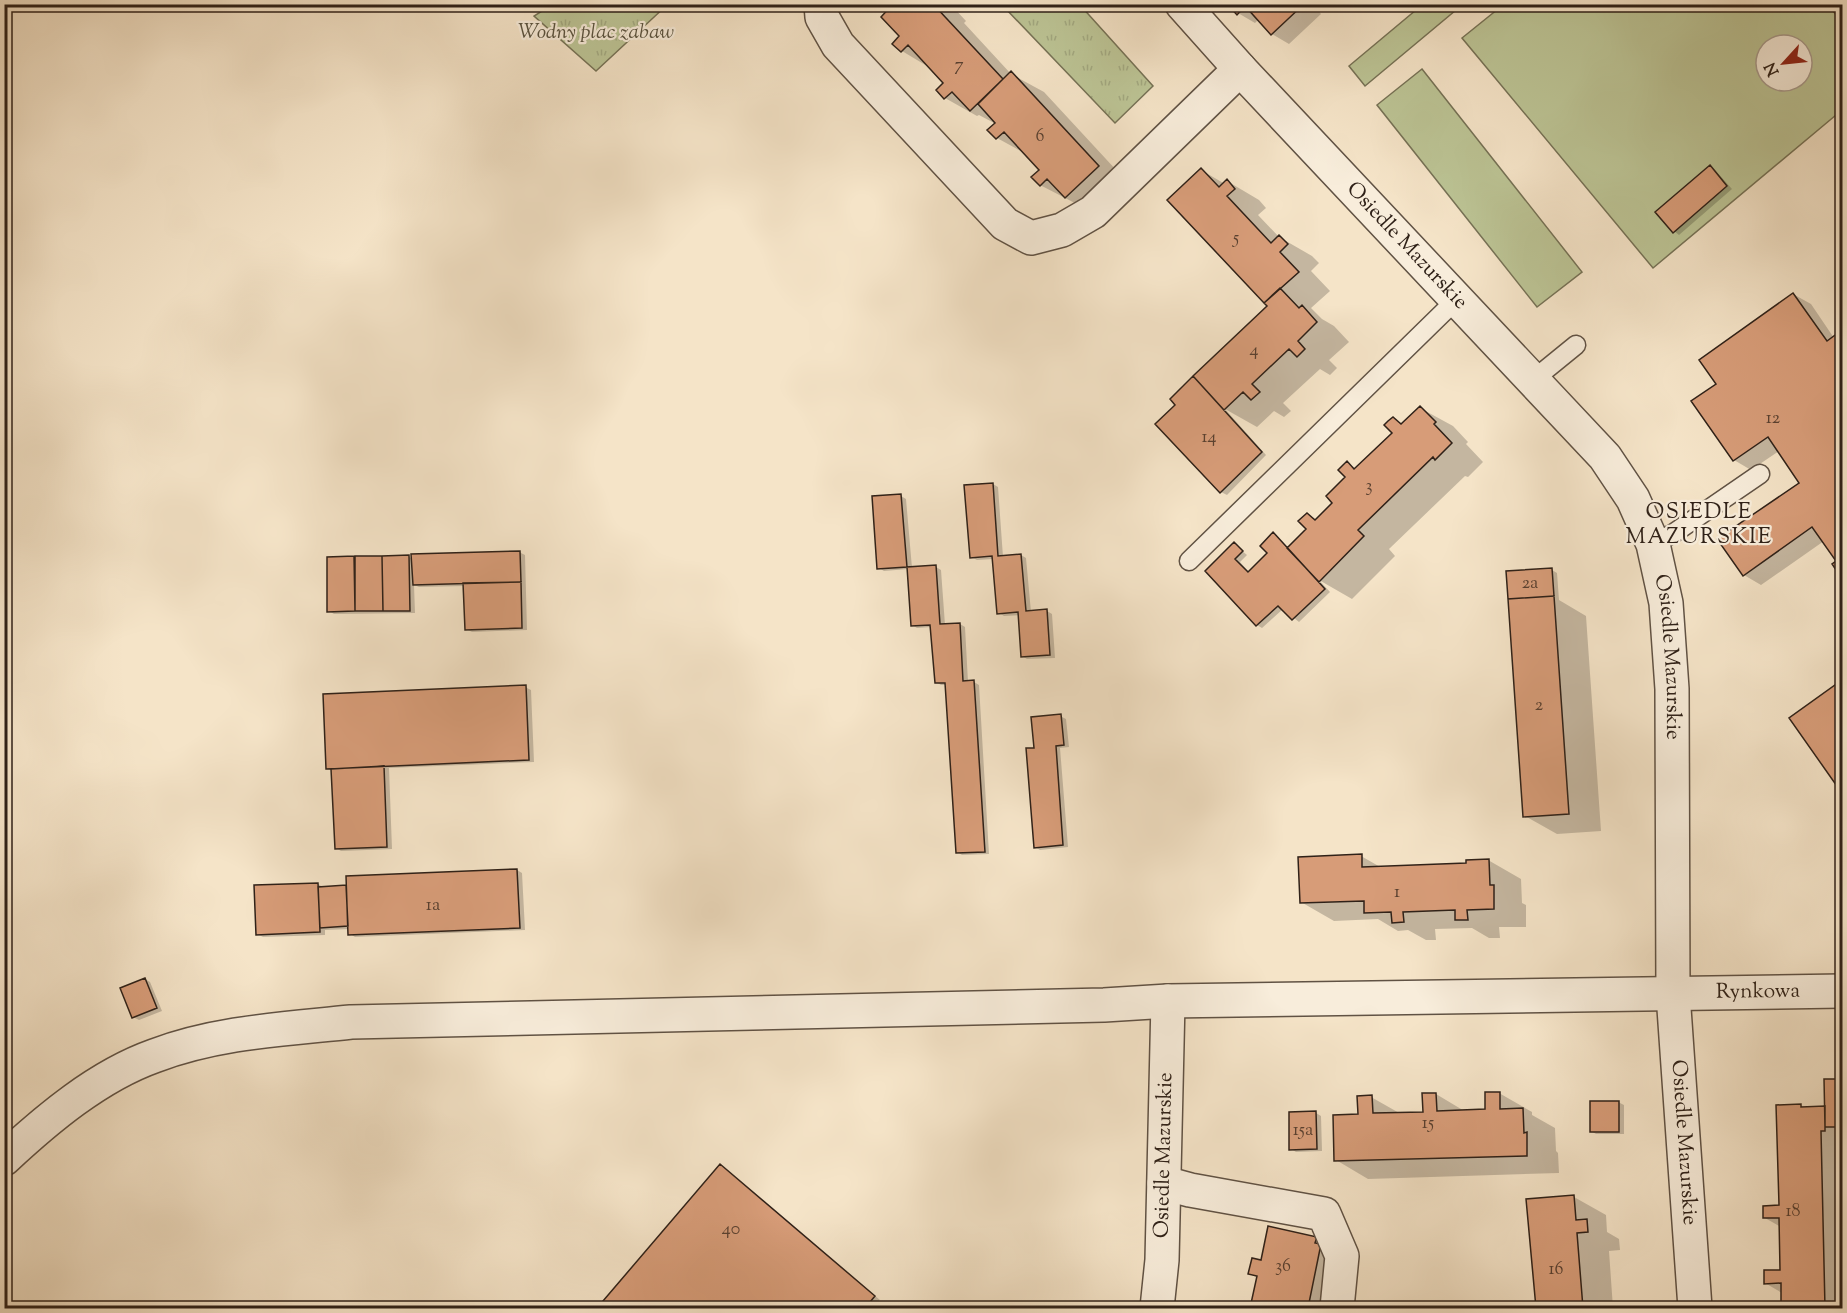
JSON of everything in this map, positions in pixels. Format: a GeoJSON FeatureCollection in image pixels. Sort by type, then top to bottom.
{"type":"FeatureCollection","features":[{"type":"Feature","properties":{"kind":"street"},"geometry":{"type":"LineString","coordinates":[[821,4],[822,17],[838,45],[1005,224],[1031,238],[1062,230],[1093,212],[1240,69]]}},
{"type":"Feature","properties":{"kind":"street","name":"Osiedle Mazurskie"},"geometry":{"type":"LineString","coordinates":[[1182,4],[1240,69],[1605,457],[1633,499],[1653,544],[1666,603],[1672,689],[1673,994],[1695,1308]]}},
{"type":"Feature","properties":{"kind":"street","name":"Rynkowa"},"geometry":{"type":"LineString","coordinates":[[4,1159],[65,1106],[89,1090],[153,1056],[200,1042],[243,1033],[351,1022],[1104,1005],[1168,1001],[1842,991]]}},
{"type":"Feature","properties":{"kind":"street","name":"Osiedle Mazurskie"},"geometry":{"type":"LineString","coordinates":[[1157,1308],[1162,1260],[1168,1001]]}},
{"type":"Feature","properties":{"kind":"street"},"geometry":{"type":"LineString","coordinates":[[1164,1183],[1190,1190],[1324,1214],[1342,1256],[1337,1308]]}},
{"type":"Feature","properties":{"kind":"lane"},"geometry":{"type":"LineString","coordinates":[[1189,561],[1457,300]]}},
{"type":"Feature","properties":{"kind":"lane"},"geometry":{"type":"LineString","coordinates":[[1533,380],[1576,345]]}},
{"type":"Feature","properties":{"kind":"lane"},"geometry":{"type":"LineString","coordinates":[[1653,544],[1674,533],[1760,474]]}},
{"type":"Feature","properties":{"kind":"green space","name":"Wodny plac zabaw"},"geometry":{"type":"Polygon","coordinates":[[[553,4],[667,5],[596,71],[534,16],[553,4]]]}},
{"type":"Feature","properties":{"kind":"green space"},"geometry":{"type":"Polygon","coordinates":[[[1011,5],[1080,5],[1153,86],[1115,123],[1006,9],[1011,5]]]}},
{"type":"Feature","properties":{"kind":"green space"},"geometry":{"type":"Polygon","coordinates":[[[1422,5],[1462,5],[1365,86],[1349,66],[1422,5]]]}},
{"type":"Feature","properties":{"kind":"green space"},"geometry":{"type":"Polygon","coordinates":[[[1503,5],[1828,5],[1842,22],[1842,110],[1653,268],[1462,38],[1503,5]]]}},
{"type":"Feature","properties":{"kind":"green space"},"geometry":{"type":"Polygon","coordinates":[[[1422,69],[1582,272],[1537,307],[1377,105],[1422,69]]]}},
{"type":"Feature","properties":{"kind":"building"},"geometry":{"type":"Polygon","coordinates":[[[893,4],[933,4],[1003,79],[970,111],[952,92],[944,99],[936,90],[943,83],[908,45],[901,52],[892,44],[899,36],[881,17],[893,4]]]}},
{"type":"Feature","properties":{"kind":"building"},"geometry":{"type":"Polygon","coordinates":[[[1304,4],[1271,35],[1245,6],[1237,15],[1228,5],[1304,4]]]}},
{"type":"Feature","properties":{"kind":"building"},"geometry":{"type":"Polygon","coordinates":[[[1011,71],[1099,166],[1065,198],[1047,179],[1040,186],[1031,177],[1039,170],[1004,132],[996,139],[987,130],[995,123],[978,104],[1011,71]]]}},
{"type":"Feature","properties":{"kind":"building"},"geometry":{"type":"Polygon","coordinates":[[[1710,165],[1727,186],[1673,233],[1655,212],[1710,165]]]}},
{"type":"Feature","properties":{"kind":"building"},"geometry":{"type":"Polygon","coordinates":[[[1201,168],[1219,187],[1227,179],[1235,189],[1227,196],[1271,243],[1279,235],[1288,244],[1280,252],[1299,272],[1264,303],[1167,200],[1201,168]]]}},
{"type":"Feature","properties":{"kind":"building"},"geometry":{"type":"Polygon","coordinates":[[[1280,288],[1299,308],[1302,305],[1317,322],[1298,341],[1305,349],[1297,357],[1289,349],[1252,384],[1260,392],[1251,400],[1243,392],[1224,410],[1193,376],[1267,306],[1264,303],[1280,288]]]}},
{"type":"Feature","properties":{"kind":"building"},"geometry":{"type":"Polygon","coordinates":[[[1793,293],[1827,341],[1842,330],[1842,579],[1832,564],[1836,561],[1812,527],[1743,576],[1717,539],[1799,483],[1768,437],[1733,461],[1691,401],[1716,384],[1699,360],[1793,293]]]}},
{"type":"Feature","properties":{"kind":"building"},"geometry":{"type":"Polygon","coordinates":[[[1193,376],[1262,452],[1220,493],[1155,424],[1175,405],[1170,399],[1193,376]]]}},
{"type":"Feature","properties":{"kind":"building"},"geometry":{"type":"Polygon","coordinates":[[[1420,406],[1452,443],[1435,460],[1433,457],[1358,530],[1364,536],[1319,582],[1287,548],[1306,529],[1298,521],[1307,513],[1315,520],[1332,503],[1326,496],[1345,477],[1338,470],[1347,461],[1354,469],[1392,433],[1384,425],[1388,421],[1393,417],[1401,424],[1420,406]]]}},
{"type":"Feature","properties":{"kind":"building"},"geometry":{"type":"Polygon","coordinates":[[[993,483],[998,556],[1021,554],[1026,611],[1047,609],[1050,655],[1021,657],[1018,612],[997,614],[992,556],[970,558],[964,485],[993,483]]]}},
{"type":"Feature","properties":{"kind":"building"},"geometry":{"type":"Polygon","coordinates":[[[901,494],[907,567],[877,569],[872,496],[901,494]]]}},
{"type":"Feature","properties":{"kind":"building"},"geometry":{"type":"Polygon","coordinates":[[[1273,532],[1325,589],[1292,620],[1278,606],[1256,626],[1205,571],[1234,542],[1243,551],[1235,559],[1248,572],[1267,553],[1260,546],[1273,532]]]}},
{"type":"Feature","properties":{"kind":"building"},"geometry":{"type":"Polygon","coordinates":[[[520,551],[521,582],[413,585],[411,554],[520,551]]]}},
{"type":"Feature","properties":{"kind":"building"},"geometry":{"type":"Polygon","coordinates":[[[409,555],[410,611],[383,611],[382,556],[409,555]]]}},
{"type":"Feature","properties":{"kind":"building"},"geometry":{"type":"Polygon","coordinates":[[[354,556],[355,611],[327,612],[327,557],[354,556]]]}},
{"type":"Feature","properties":{"kind":"building"},"geometry":{"type":"Polygon","coordinates":[[[355,556],[382,556],[383,611],[355,611],[355,556]]]}},
{"type":"Feature","properties":{"kind":"building"},"geometry":{"type":"Polygon","coordinates":[[[936,565],[940,624],[960,623],[963,681],[974,680],[985,852],[956,853],[945,683],[935,683],[930,625],[911,626],[907,567],[936,565]]]}},
{"type":"Feature","properties":{"kind":"building"},"geometry":{"type":"Polygon","coordinates":[[[1552,568],[1554,596],[1508,599],[1506,571],[1552,568]]]}},
{"type":"Feature","properties":{"kind":"building"},"geometry":{"type":"Polygon","coordinates":[[[521,582],[522,628],[465,630],[463,583],[521,582]]]}},
{"type":"Feature","properties":{"kind":"building"},"geometry":{"type":"Polygon","coordinates":[[[1554,596],[1569,814],[1523,817],[1508,599],[1554,596]]]}},
{"type":"Feature","properties":{"kind":"building"},"geometry":{"type":"Polygon","coordinates":[[[1842,680],[1842,786],[1839,789],[1789,718],[1842,680]]]}},
{"type":"Feature","properties":{"kind":"building"},"geometry":{"type":"Polygon","coordinates":[[[526,685],[529,760],[326,769],[323,694],[526,685]]]}},
{"type":"Feature","properties":{"kind":"building"},"geometry":{"type":"Polygon","coordinates":[[[1061,714],[1064,745],[1056,746],[1063,845],[1034,848],[1026,748],[1034,748],[1031,717],[1061,714]]]}},
{"type":"Feature","properties":{"kind":"building"},"geometry":{"type":"Polygon","coordinates":[[[384,766],[387,847],[335,849],[331,769],[384,766]]]}},
{"type":"Feature","properties":{"kind":"building"},"geometry":{"type":"Polygon","coordinates":[[[1362,854],[1362,867],[1466,863],[1466,860],[1489,859],[1490,885],[1494,885],[1494,909],[1467,910],[1468,920],[1455,920],[1455,910],[1403,912],[1404,922],[1392,923],[1391,912],[1364,913],[1364,901],[1300,903],[1298,857],[1362,854]]]}},
{"type":"Feature","properties":{"kind":"building"},"geometry":{"type":"Polygon","coordinates":[[[517,869],[520,928],[348,935],[346,876],[517,869]]]}},
{"type":"Feature","properties":{"kind":"building"},"geometry":{"type":"Polygon","coordinates":[[[318,883],[320,932],[256,935],[254,885],[318,883]]]}},
{"type":"Feature","properties":{"kind":"building"},"geometry":{"type":"Polygon","coordinates":[[[346,885],[348,926],[320,928],[318,887],[346,885]]]}},
{"type":"Feature","properties":{"kind":"building"},"geometry":{"type":"Polygon","coordinates":[[[145,978],[157,1008],[132,1018],[120,988],[145,978]]]}},
{"type":"Feature","properties":{"kind":"building"},"geometry":{"type":"Polygon","coordinates":[[[1824,1079],[1842,1079],[1842,1127],[1825,1127],[1824,1079]]]}},
{"type":"Feature","properties":{"kind":"building"},"geometry":{"type":"Polygon","coordinates":[[[1485,1092],[1500,1092],[1500,1109],[1523,1108],[1524,1133],[1527,1132],[1527,1156],[1334,1161],[1333,1115],[1358,1114],[1357,1096],[1372,1095],[1373,1113],[1423,1112],[1422,1093],[1436,1093],[1437,1111],[1485,1109],[1485,1092]]]}},
{"type":"Feature","properties":{"kind":"building"},"geometry":{"type":"Polygon","coordinates":[[[1590,1101],[1619,1101],[1619,1132],[1590,1132],[1590,1101]]]}},
{"type":"Feature","properties":{"kind":"building"},"geometry":{"type":"Polygon","coordinates":[[[1801,1104],[1801,1107],[1825,1106],[1825,1131],[1821,1131],[1825,1308],[1781,1308],[1781,1283],[1764,1284],[1764,1270],[1780,1270],[1779,1218],[1763,1218],[1763,1206],[1779,1205],[1776,1105],[1801,1104]]]}},
{"type":"Feature","properties":{"kind":"building"},"geometry":{"type":"Polygon","coordinates":[[[1316,1111],[1317,1149],[1289,1150],[1289,1112],[1316,1111]]]}},
{"type":"Feature","properties":{"kind":"building"},"geometry":{"type":"Polygon","coordinates":[[[720,1164],[875,1296],[865,1308],[597,1308],[720,1164]]]}},
{"type":"Feature","properties":{"kind":"building"},"geometry":{"type":"Polygon","coordinates":[[[1574,1195],[1576,1220],[1587,1219],[1588,1232],[1577,1233],[1583,1308],[1536,1308],[1526,1199],[1574,1195]]]}},
{"type":"Feature","properties":{"kind":"building"},"geometry":{"type":"Polygon","coordinates":[[[1268,1226],[1317,1237],[1315,1243],[1321,1244],[1308,1308],[1250,1308],[1257,1276],[1248,1274],[1252,1258],[1261,1260],[1268,1226]]]}},
{"type":"Feature","properties":{"kind":"building"},"geometry":{"type":"Polygon","coordinates":[[[290,1302],[297,1308],[284,1308],[290,1302]]]}},
{"type":"Feature","properties":{"kind":"district","name":"OSIEDLE MAZURSKIE"},"geometry":{"type":"Point","coordinates":[1699,526]}}]}
